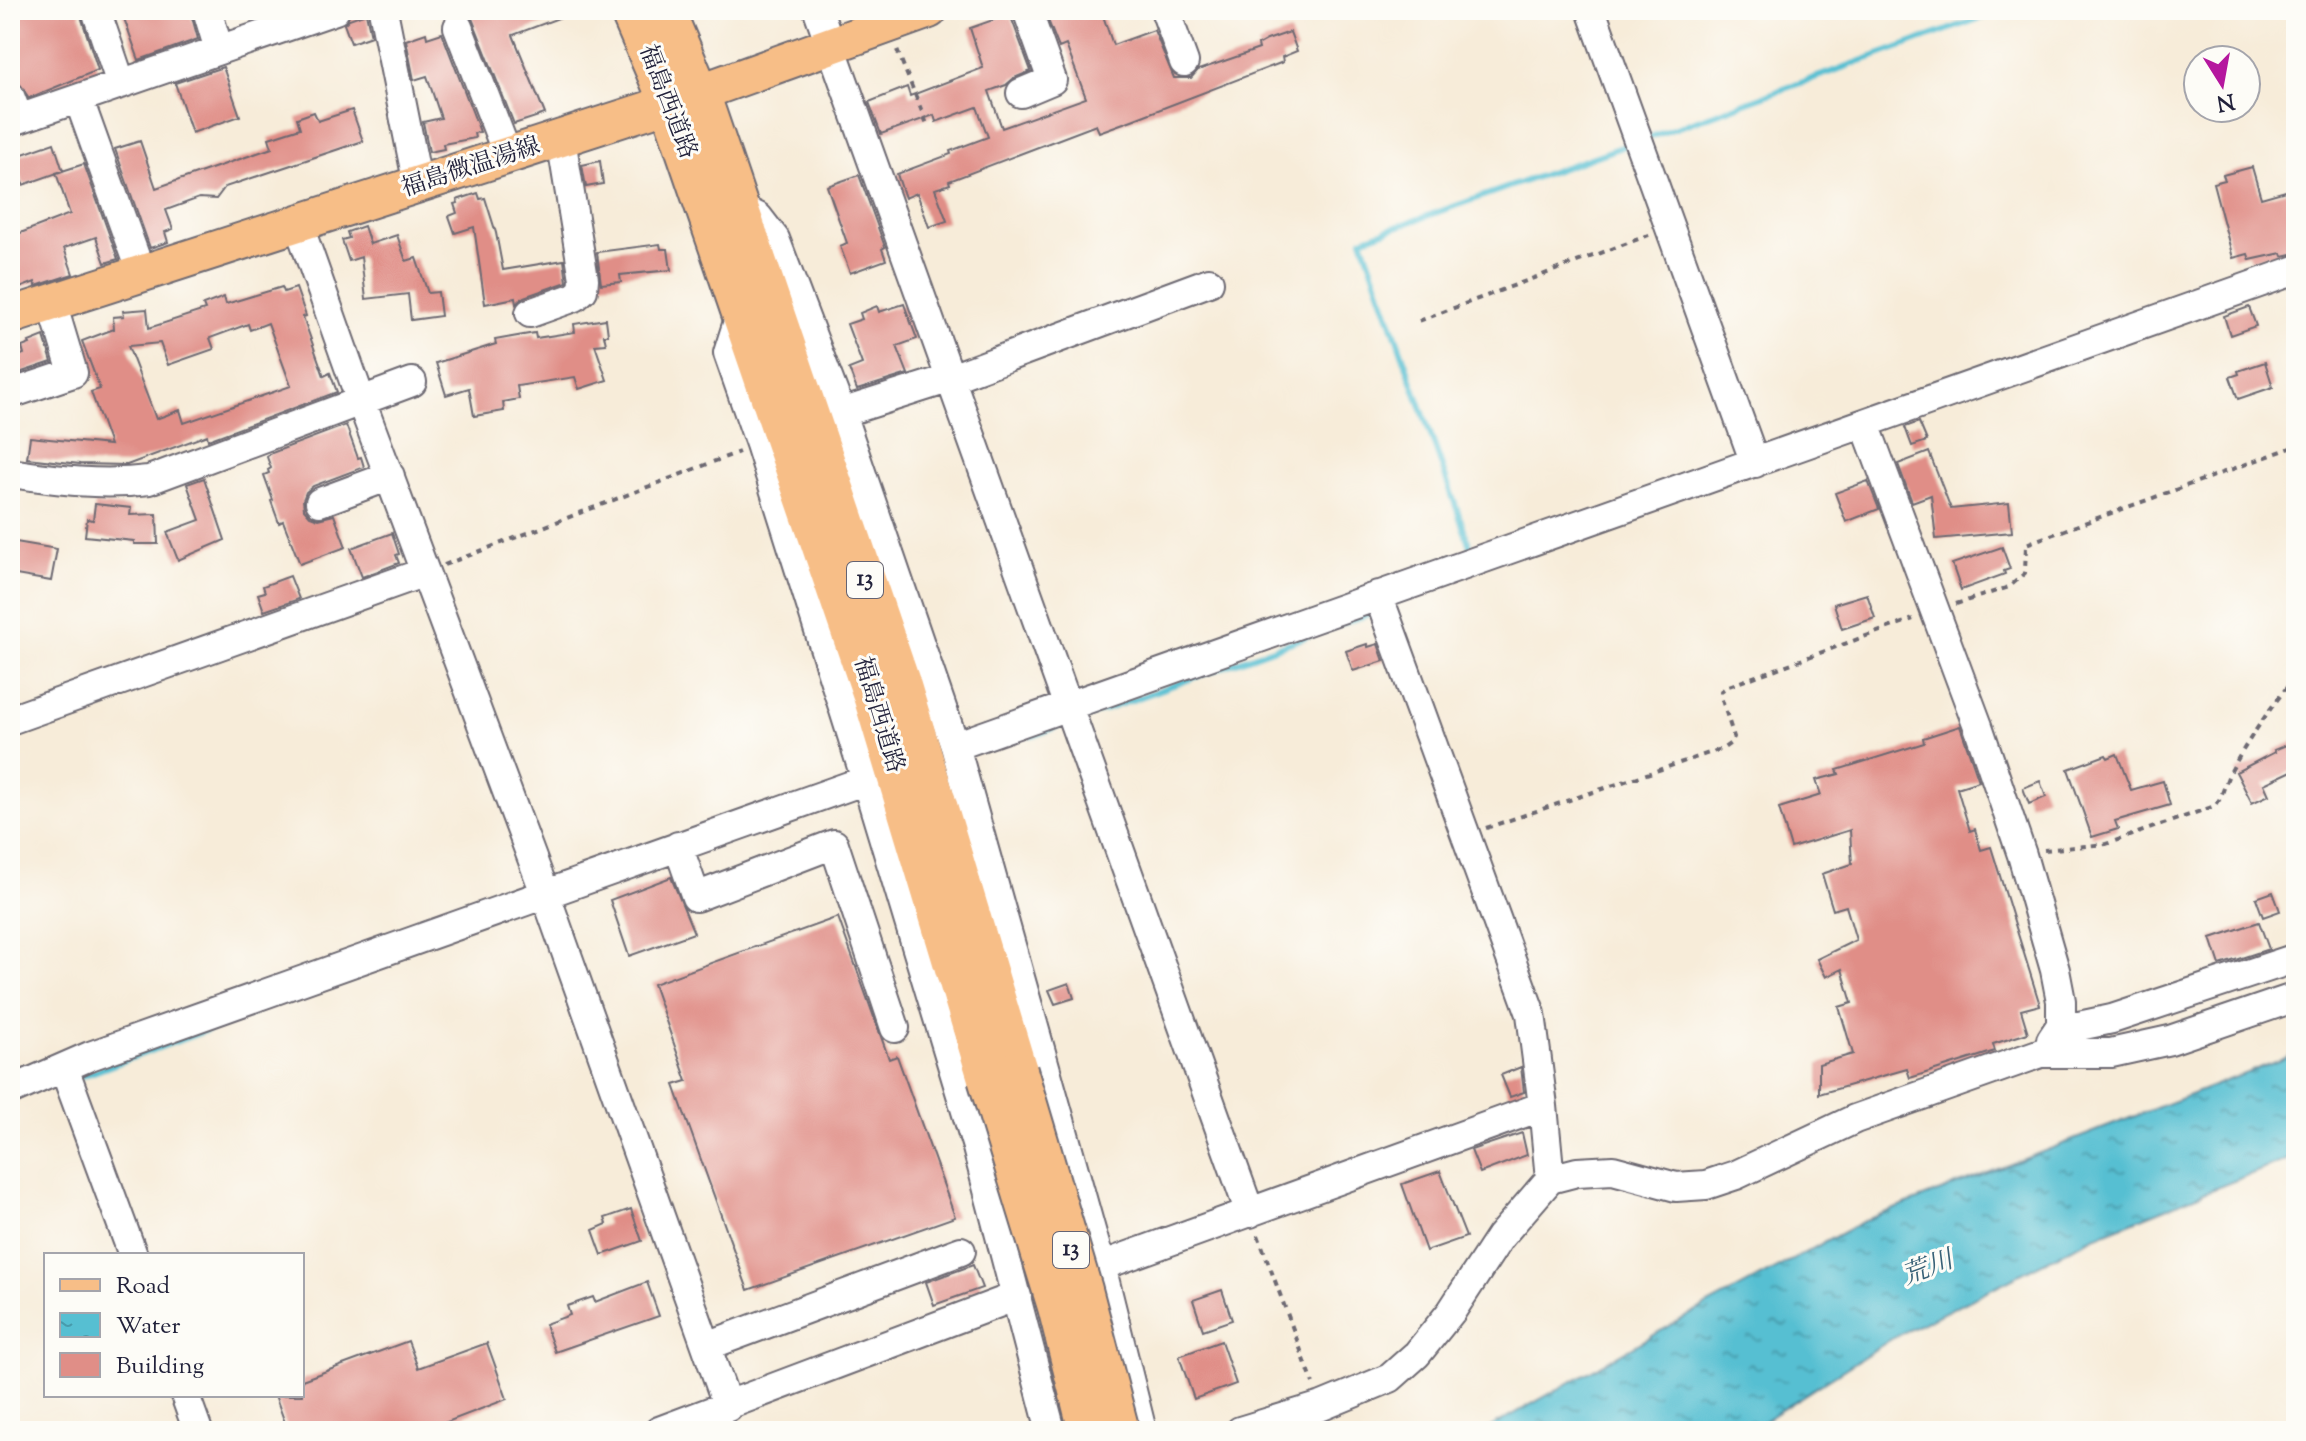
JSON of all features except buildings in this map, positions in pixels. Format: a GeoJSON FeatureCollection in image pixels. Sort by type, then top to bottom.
{"type":"FeatureCollection","features":[{"type":"Feature","properties":{"kind":"highway","name":"福島西道路"},"geometry":{"type":"LineString","coordinates":[[630,10],[684,98],[738,207],[900,683],[1002,1075],[1089,1431]]}},
{"type":"Feature","properties":{"kind":"highway","name":"福島西道路"},"geometry":{"type":"LineString","coordinates":[[664,10],[684,98],[742,309],[1002,1075],[1082,1290],[1119,1431]]}},
{"type":"Feature","properties":{"kind":"main road","name":"福島微温湯線"},"geometry":{"type":"LineString","coordinates":[[10,316],[561,139],[929,10]]}},
{"type":"Feature","properties":{"kind":"street"},"geometry":{"type":"LineString","coordinates":[[96,10],[121,84]]}},
{"type":"Feature","properties":{"kind":"street"},"geometry":{"type":"LineString","coordinates":[[207,10],[219,50]]}},
{"type":"Feature","properties":{"kind":"street"},"geometry":{"type":"LineString","coordinates":[[13,113],[79,100],[335,10]]}},
{"type":"Feature","properties":{"kind":"street"},"geometry":{"type":"LineString","coordinates":[[383,10],[418,185]]}},
{"type":"Feature","properties":{"kind":"street"},"geometry":{"type":"LineString","coordinates":[[818,10],[1250,1213]]}},
{"type":"Feature","properties":{"kind":"street"},"geometry":{"type":"LineString","coordinates":[[1021,93],[1052,80],[1027,10]]}},
{"type":"Feature","properties":{"kind":"street"},"geometry":{"type":"LineString","coordinates":[[1165,10],[1184,62]]}},
{"type":"Feature","properties":{"kind":"street"},"geometry":{"type":"LineString","coordinates":[[1591,10],[1755,463]]}},
{"type":"Feature","properties":{"kind":"street"},"geometry":{"type":"LineString","coordinates":[[458,27],[508,156]]}},
{"type":"Feature","properties":{"kind":"street"},"geometry":{"type":"LineString","coordinates":[[79,100],[141,273]]}},
{"type":"Feature","properties":{"kind":"street"},"geometry":{"type":"LineString","coordinates":[[530,313],[575,297],[583,290],[584,279],[561,139]]}},
{"type":"Feature","properties":{"kind":"street"},"geometry":{"type":"LineString","coordinates":[[738,207],[758,217],[775,239],[841,413],[955,746],[1101,1266],[1142,1431]]}},
{"type":"Feature","properties":{"kind":"street"},"geometry":{"type":"LineString","coordinates":[[298,223],[361,401],[545,893],[728,1407]]}},
{"type":"Feature","properties":{"kind":"street"},"geometry":{"type":"LineString","coordinates":[[955,746],[2296,270]]}},
{"type":"Feature","properties":{"kind":"street"},"geometry":{"type":"LineString","coordinates":[[841,413],[951,378],[1209,282]]}},
{"type":"Feature","properties":{"kind":"street"},"geometry":{"type":"LineString","coordinates":[[10,394],[73,373],[52,303]]}},
{"type":"Feature","properties":{"kind":"street"},"geometry":{"type":"LineString","coordinates":[[742,309],[728,353],[760,444],[866,780],[976,1144],[1051,1431]]}},
{"type":"Feature","properties":{"kind":"street"},"geometry":{"type":"LineString","coordinates":[[10,473],[82,483],[117,484],[149,480],[412,382]]}},
{"type":"Feature","properties":{"kind":"street"},"geometry":{"type":"LineString","coordinates":[[1865,424],[1978,726],[2022,855],[2055,970],[2061,1001],[2061,1025],[2041,1053]]}},
{"type":"Feature","properties":{"kind":"street"},"geometry":{"type":"LineString","coordinates":[[320,502],[390,476]]}},
{"type":"Feature","properties":{"kind":"street"},"geometry":{"type":"LineString","coordinates":[[10,720],[425,572]]}},
{"type":"Feature","properties":{"kind":"street"},"geometry":{"type":"LineString","coordinates":[[1378,595],[1531,1014],[1550,1179]]}},
{"type":"Feature","properties":{"kind":"street"},"geometry":{"type":"LineString","coordinates":[[10,1091],[90,1056],[866,780]]}},
{"type":"Feature","properties":{"kind":"street"},"geometry":{"type":"LineString","coordinates":[[678,846],[696,897],[834,844],[895,1028]]}},
{"type":"Feature","properties":{"kind":"street"},"geometry":{"type":"LineString","coordinates":[[2061,1025],[2079,1026],[2112,1019],[2296,958]]}},
{"type":"Feature","properties":{"kind":"street"},"geometry":{"type":"LineString","coordinates":[[1240,1431],[1322,1406],[1390,1378],[1417,1354],[1434,1333],[1500,1237],[1550,1179],[1577,1172],[1613,1170],[1676,1187],[1706,1185],[1736,1175],[1855,1119],[2041,1053],[2111,1053],[2170,1040],[2296,997]]}},
{"type":"Feature","properties":{"kind":"street"},"geometry":{"type":"LineString","coordinates":[[64,1068],[132,1253]]}},
{"type":"Feature","properties":{"kind":"street"},"geometry":{"type":"LineString","coordinates":[[1101,1266],[1543,1106]]}},
{"type":"Feature","properties":{"kind":"street"},"geometry":{"type":"LineString","coordinates":[[707,1346],[961,1251]]}},
{"type":"Feature","properties":{"kind":"street"},"geometry":{"type":"LineString","coordinates":[[659,1431],[1017,1296]]}},
{"type":"Feature","properties":{"kind":"street"},"geometry":{"type":"LineString","coordinates":[[186,1397],[198,1431]]}},
{"type":"Feature","properties":{"kind":"path"},"geometry":{"type":"LineString","coordinates":[[888,25],[927,124]]}},
{"type":"Feature","properties":{"kind":"path"},"geometry":{"type":"LineString","coordinates":[[1419,321],[1670,227]]}},
{"type":"Feature","properties":{"kind":"path"},"geometry":{"type":"LineString","coordinates":[[425,572],[760,444]]}},
{"type":"Feature","properties":{"kind":"path"},"geometry":{"type":"LineString","coordinates":[[1467,835],[1724,748],[1734,737],[1721,697],[1721,691],[1729,686],[2009,587],[2025,573],[2026,544],[2296,446]]}},
{"type":"Feature","properties":{"kind":"path"},"geometry":{"type":"LineString","coordinates":[[2022,855],[2053,848],[2106,844],[2215,806],[2223,796],[2228,775],[2240,755],[2296,676]]}},
{"type":"Feature","properties":{"kind":"path"},"geometry":{"type":"LineString","coordinates":[[1250,1213],[1313,1383]]}},
{"type":"Feature","properties":{"kind":"water","name":"荒川"},"geometry":{"type":"Polygon","coordinates":[[[2296,1054],[2296,1156],[2094,1237],[1893,1338],[1748,1431],[1484,1431],[1866,1220],[2296,1054]]]}},
{"type":"Feature","properties":{"kind":"waterway"},"geometry":{"type":"LineString","coordinates":[[1645,139],[2003,10]]}},
{"type":"Feature","properties":{"kind":"waterway"},"geometry":{"type":"LineString","coordinates":[[1473,555],[1362,239],[1630,144]]}},
{"type":"Feature","properties":{"kind":"waterway"},"geometry":{"type":"LineString","coordinates":[[1080,719],[1377,611]]}},
{"type":"Feature","properties":{"kind":"waterway"},"geometry":{"type":"LineString","coordinates":[[1032,736],[1065,724]]}},
{"type":"Feature","properties":{"kind":"waterway"},"geometry":{"type":"LineString","coordinates":[[77,1078],[253,1013]]}}]}
